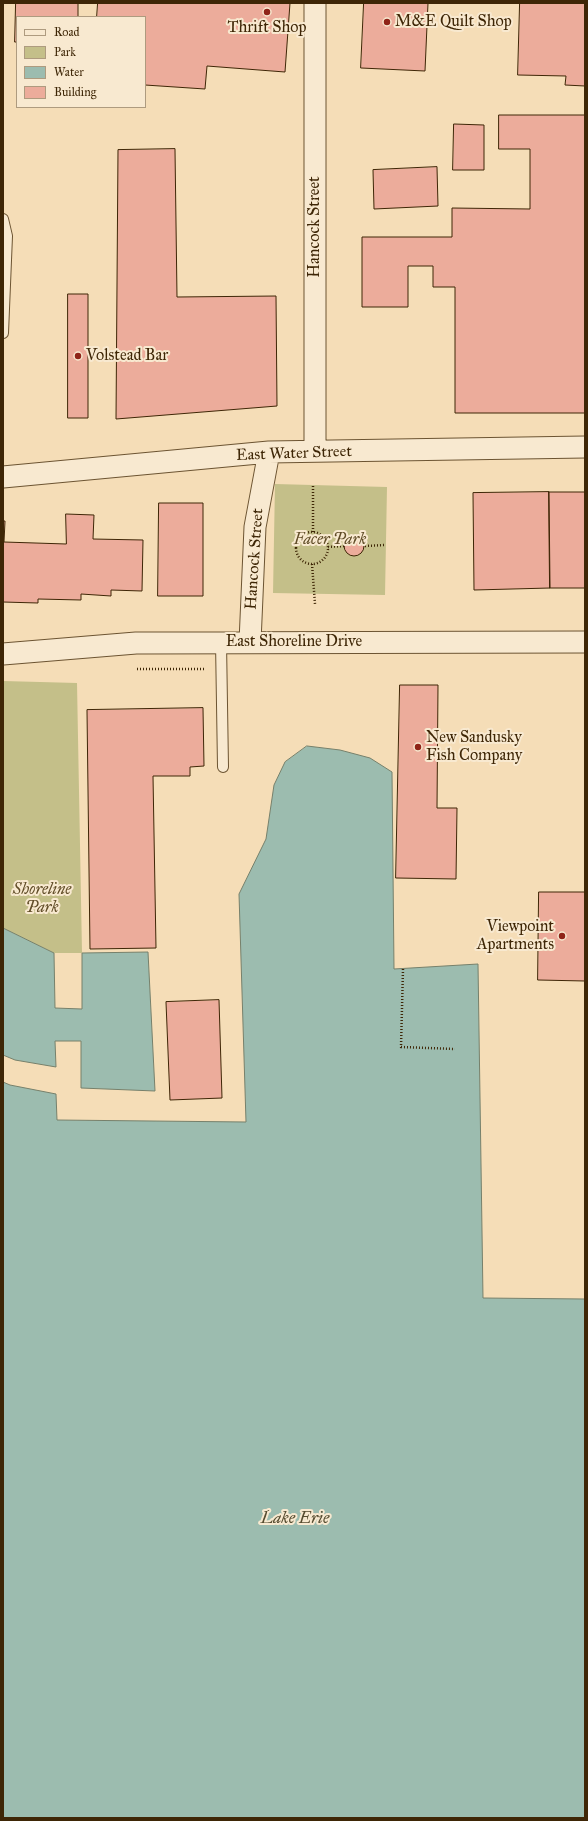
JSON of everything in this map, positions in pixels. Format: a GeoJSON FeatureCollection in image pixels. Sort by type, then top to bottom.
{"type":"FeatureCollection","features":[{"type":"Feature","properties":{"kind":"street","name":"Hancock Street"},"geometry":{"type":"LineString","coordinates":[[315,3],[315,451]]}},
{"type":"Feature","properties":{"kind":"street","name":"East Water Street"},"geometry":{"type":"LineString","coordinates":[[3,477],[270,452],[585,447]]}},
{"type":"Feature","properties":{"kind":"street","name":"Hancock Street"},"geometry":{"type":"LineString","coordinates":[[250,642],[254,527],[270,452]]}},
{"type":"Feature","properties":{"kind":"street","name":"East Shoreline Drive"},"geometry":{"type":"LineString","coordinates":[[3,654],[136,643],[585,642]]}},
{"type":"Feature","properties":{"kind":"lane"},"geometry":{"type":"LineString","coordinates":[[3,219],[7,236],[3,333]]}},
{"type":"Feature","properties":{"kind":"lane"},"geometry":{"type":"LineString","coordinates":[[221,642],[223,767]]}},
{"type":"Feature","properties":{"kind":"path"},"geometry":{"type":"LineString","coordinates":[[313,486],[313,532]]}},
{"type":"Feature","properties":{"kind":"path"},"geometry":{"type":"LineString","coordinates":[[313,532],[324,537],[328,547],[325,557],[322,560],[312,564],[302,560],[297,552],[296,546],[300,537],[313,532]]}},
{"type":"Feature","properties":{"kind":"path"},"geometry":{"type":"LineString","coordinates":[[365,546],[386,545]]}},
{"type":"Feature","properties":{"kind":"path"},"geometry":{"type":"LineString","coordinates":[[328,547],[344,546]]}},
{"type":"Feature","properties":{"kind":"path"},"geometry":{"type":"LineString","coordinates":[[312,564],[315,604]]}},
{"type":"Feature","properties":{"kind":"path"},"geometry":{"type":"LineString","coordinates":[[136,669],[221,668]]}},
{"type":"Feature","properties":{"kind":"path"},"geometry":{"type":"LineString","coordinates":[[403,969],[402,1047],[455,1049]]}},
{"type":"Feature","properties":{"kind":"green space","name":"Facer Park"},"geometry":{"type":"Polygon","coordinates":[[[275,484],[387,487],[385,595],[273,593],[275,484]]]}},
{"type":"Feature","properties":{"kind":"green space","name":"Shoreline Park"},"geometry":{"type":"Polygon","coordinates":[[[3,681],[77,683],[82,953],[54,953],[3,928],[3,681]]]}},
{"type":"Feature","properties":{"kind":"water","name":"Lake Erie"},"geometry":{"type":"Polygon","coordinates":[[[307,746],[340,750],[370,758],[392,772],[394,969],[478,964],[483,1298],[585,1299],[585,1818],[3,1818],[3,1082],[10,1085],[56,1094],[57,1120],[246,1122],[239,894],[266,839],[274,785],[285,762],[307,746]]]}},
{"type":"Feature","properties":{"kind":"water"},"geometry":{"type":"Polygon","coordinates":[[[3,928],[54,953],[55,1008],[82,1009],[82,953],[148,952],[155,1091],[81,1088],[81,1041],[55,1041],[56,1067],[15,1060],[3,1055],[3,928]]]}},
{"type":"Feature","properties":{"kind":"building"},"geometry":{"type":"Polygon","coordinates":[[[16,3],[78,3],[78,16],[16,16],[15,42],[16,3]]]}},
{"type":"Feature","properties":{"kind":"building"},"geometry":{"type":"Polygon","coordinates":[[[98,3],[290,3],[285,72],[207,66],[205,89],[146,85],[146,16],[97,16],[98,3]]]}},
{"type":"Feature","properties":{"kind":"building"},"geometry":{"type":"Polygon","coordinates":[[[364,3],[428,3],[425,71],[361,68],[364,3]]]}},
{"type":"Feature","properties":{"kind":"building"},"geometry":{"type":"Polygon","coordinates":[[[520,3],[585,3],[585,86],[565,85],[566,76],[518,75],[520,3]]]}},
{"type":"Feature","properties":{"kind":"building"},"geometry":{"type":"Polygon","coordinates":[[[499,115],[585,115],[585,413],[455,413],[455,287],[433,287],[433,266],[408,266],[408,307],[362,307],[362,237],[452,237],[452,208],[530,209],[530,149],[499,149],[499,115]]]}},
{"type":"Feature","properties":{"kind":"building"},"geometry":{"type":"Polygon","coordinates":[[[454,124],[484,125],[484,170],[453,170],[454,124]]]}},
{"type":"Feature","properties":{"kind":"building"},"geometry":{"type":"Polygon","coordinates":[[[175,149],[177,297],[276,296],[277,406],[116,419],[118,150],[175,149]]]}},
{"type":"Feature","properties":{"kind":"building"},"geometry":{"type":"Polygon","coordinates":[[[437,167],[438,206],[374,209],[373,170],[437,167]]]}},
{"type":"Feature","properties":{"kind":"building","name":"Volstead Bar"},"geometry":{"type":"Polygon","coordinates":[[[68,294],[88,294],[88,418],[68,418],[68,294]]]}},
{"type":"Feature","properties":{"kind":"building"},"geometry":{"type":"Polygon","coordinates":[[[549,492],[585,492],[585,588],[550,588],[549,492]]]}},
{"type":"Feature","properties":{"kind":"building"},"geometry":{"type":"Polygon","coordinates":[[[549,492],[550,588],[474,590],[473,493],[549,492]]]}},
{"type":"Feature","properties":{"kind":"building"},"geometry":{"type":"Polygon","coordinates":[[[159,503],[203,503],[203,596],[158,596],[159,503]]]}},
{"type":"Feature","properties":{"kind":"building"},"geometry":{"type":"Polygon","coordinates":[[[66,514],[94,515],[93,539],[143,540],[142,591],[111,590],[111,596],[81,594],[81,600],[38,599],[38,603],[3,602],[3,521],[5,521],[4,542],[66,544],[66,514]]]}},
{"type":"Feature","properties":{"kind":"building"},"geometry":{"type":"Polygon","coordinates":[[[350,536],[358,536],[364,542],[364,550],[358,556],[350,556],[344,550],[344,542],[350,536]]]}},
{"type":"Feature","properties":{"kind":"building","name":"New Sandusky Fish Company"},"geometry":{"type":"Polygon","coordinates":[[[400,685],[438,685],[437,808],[457,808],[456,879],[396,878],[400,685]]]}},
{"type":"Feature","properties":{"kind":"building"},"geometry":{"type":"Polygon","coordinates":[[[203,708],[204,766],[190,767],[190,776],[153,776],[156,948],[90,949],[87,710],[203,708]]]}},
{"type":"Feature","properties":{"kind":"building","name":"Viewpoint Apartments"},"geometry":{"type":"Polygon","coordinates":[[[539,892],[585,892],[585,981],[538,980],[539,892]]]}},
{"type":"Feature","properties":{"kind":"building"},"geometry":{"type":"Polygon","coordinates":[[[219,1000],[222,1098],[170,1100],[166,1002],[219,1000]]]}},
{"type":"Feature","properties":{"kind":"place","name":"Thrift Shop"},"geometry":{"type":"Point","coordinates":[267,12]}},
{"type":"Feature","properties":{"kind":"place","name":"M&E Quilt Shop"},"geometry":{"type":"Point","coordinates":[387,22]}},
{"type":"Feature","properties":{"kind":"place","name":"Volstead Bar"},"geometry":{"type":"Point","coordinates":[78,356]}},
{"type":"Feature","properties":{"kind":"place","name":"New Sandusky Fish Company"},"geometry":{"type":"Point","coordinates":[418,747]}},
{"type":"Feature","properties":{"kind":"place","name":"Viewpoint Apartments"},"geometry":{"type":"Point","coordinates":[562,936]}}]}
